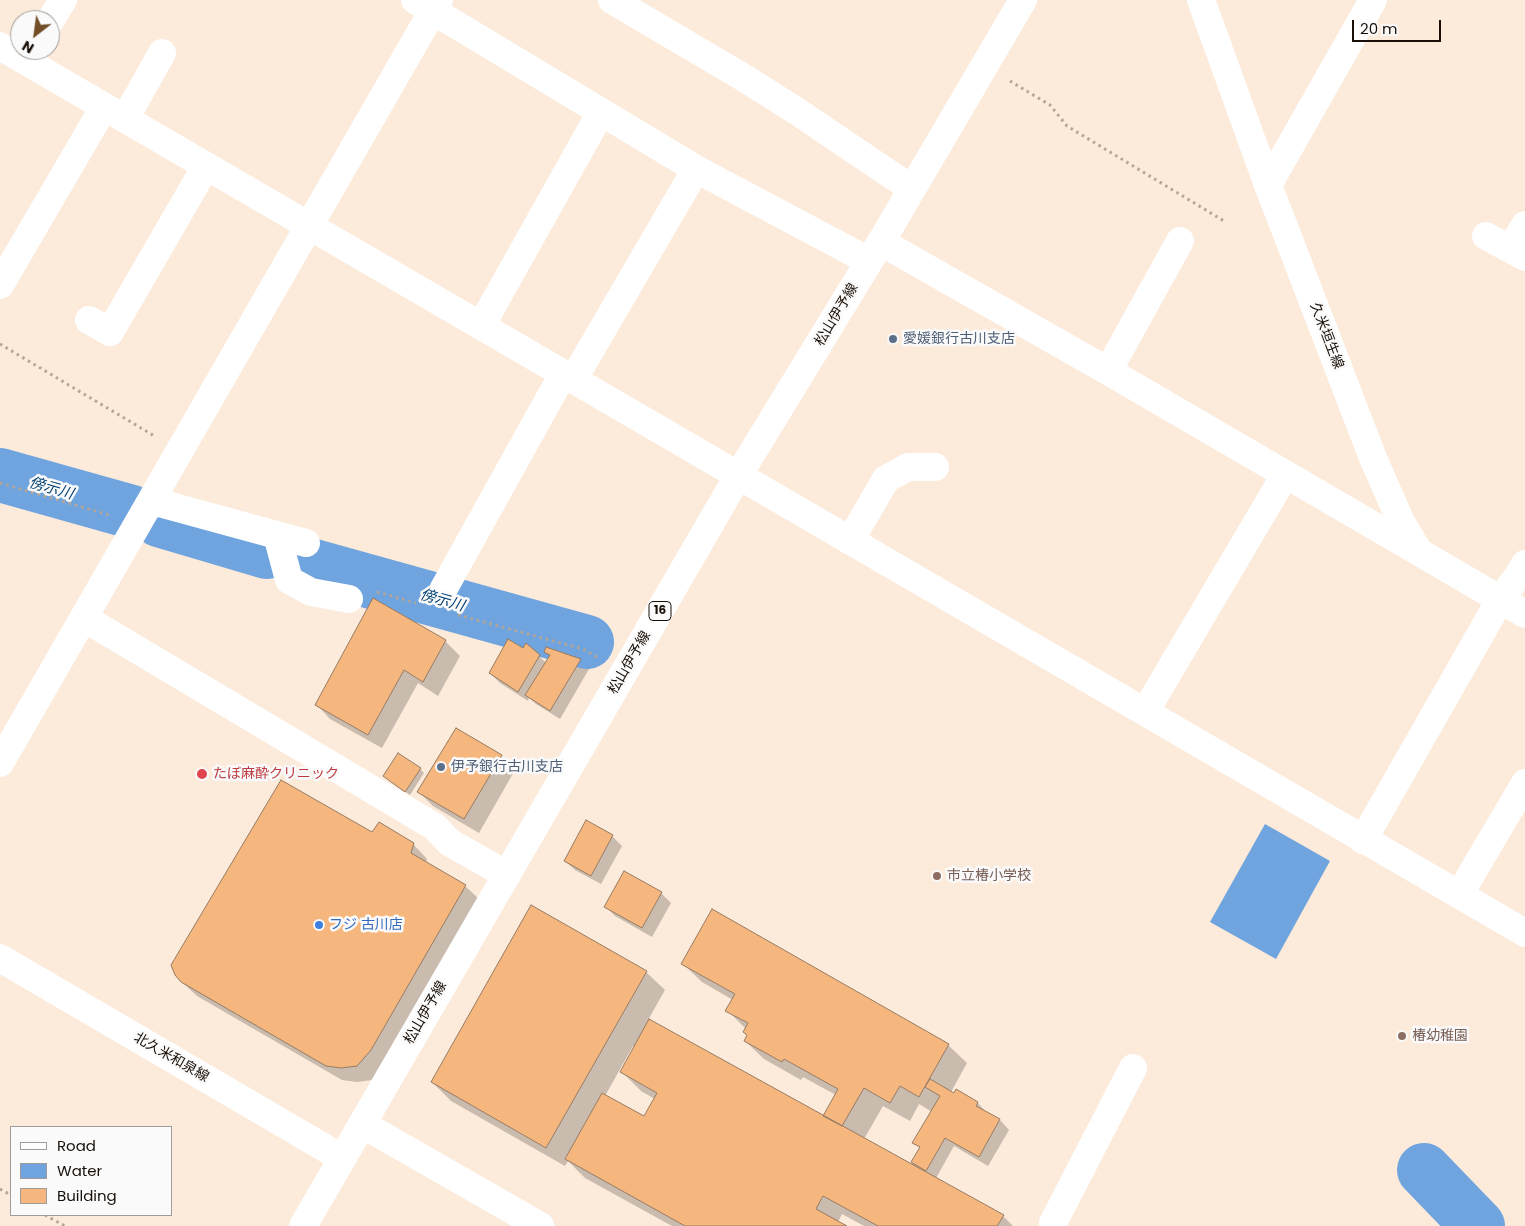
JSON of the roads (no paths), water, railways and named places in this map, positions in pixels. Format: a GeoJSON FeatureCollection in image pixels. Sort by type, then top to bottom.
{"type":"FeatureCollection","features":[{"type":"Feature","properties":{"kind":"street"},"geometry":{"type":"LineString","coordinates":[[612,0],[760,88],[912,189]]}},
{"type":"Feature","properties":{"kind":"street","name":"松山伊予線"},"geometry":{"type":"LineString","coordinates":[[303,1226],[738,476],[875,252],[1023,0]]}},
{"type":"Feature","properties":{"kind":"street","name":"久米垣生線"},"geometry":{"type":"LineString","coordinates":[[1201,0],[1268,185],[1373,458],[1400,522],[1419,552],[1525,614]]}},
{"type":"Feature","properties":{"kind":"street"},"geometry":{"type":"LineString","coordinates":[[1268,185],[1373,0]]}},
{"type":"Feature","properties":{"kind":"street"},"geometry":{"type":"LineString","coordinates":[[0,763],[310,226],[429,3],[601,112],[696,169],[875,252],[1108,371],[1419,552]]}},
{"type":"Feature","properties":{"kind":"street"},"geometry":{"type":"LineString","coordinates":[[0,284],[114,113],[162,53]]}},
{"type":"Feature","properties":{"kind":"street"},"geometry":{"type":"LineString","coordinates":[[36,60],[114,113],[1525,933]]}},
{"type":"Feature","properties":{"kind":"street"},"geometry":{"type":"LineString","coordinates":[[481,326],[601,112]]}},
{"type":"Feature","properties":{"kind":"street"},"geometry":{"type":"LineString","coordinates":[[89,320],[110,332],[206,166]]}},
{"type":"Feature","properties":{"kind":"street"},"geometry":{"type":"LineString","coordinates":[[443,590],[568,377],[696,169]]}},
{"type":"Feature","properties":{"kind":"street"},"geometry":{"type":"LineString","coordinates":[[1486,236],[1518,253],[1525,225]]}},
{"type":"Feature","properties":{"kind":"street"},"geometry":{"type":"LineString","coordinates":[[1108,371],[1180,241]]}},
{"type":"Feature","properties":{"kind":"street"},"geometry":{"type":"LineString","coordinates":[[850,541],[886,479],[908,467],[935,467]]}},
{"type":"Feature","properties":{"kind":"street"},"geometry":{"type":"LineString","coordinates":[[1145,712],[1285,475]]}},
{"type":"Feature","properties":{"kind":"street"},"geometry":{"type":"LineString","coordinates":[[152,501],[306,543]]}},
{"type":"Feature","properties":{"kind":"street"},"geometry":{"type":"LineString","coordinates":[[277,535],[289,580],[311,592],[349,599]]}},
{"type":"Feature","properties":{"kind":"street"},"geometry":{"type":"LineString","coordinates":[[1363,840],[1500,600],[1525,564]]}},
{"type":"Feature","properties":{"kind":"street"},"geometry":{"type":"LineString","coordinates":[[84,618],[435,827],[449,842],[507,875]]}},
{"type":"Feature","properties":{"kind":"street"},"geometry":{"type":"LineString","coordinates":[[1459,895],[1525,783]]}},
{"type":"Feature","properties":{"kind":"street","name":"北久米和泉線"},"geometry":{"type":"LineString","coordinates":[[0,958],[342,1158]]}},
{"type":"Feature","properties":{"kind":"street"},"geometry":{"type":"LineString","coordinates":[[1053,1225],[1133,1068]]}},
{"type":"Feature","properties":{"kind":"street"},"geometry":{"type":"LineString","coordinates":[[362,1124],[498,1216],[540,1226]]}},
{"type":"Feature","properties":{"kind":"water"},"geometry":{"type":"Polygon","coordinates":[[[1265,824],[1330,861],[1276,959],[1210,922],[1265,824]]]}},
{"type":"Feature","properties":{"kind":"waterway","name":"傍示川"},"geometry":{"type":"LineString","coordinates":[[0,475],[132,512]]}},
{"type":"Feature","properties":{"kind":"waterway","name":"傍示川"},"geometry":{"type":"LineString","coordinates":[[159,520],[267,552]]}},
{"type":"Feature","properties":{"kind":"waterway","name":"傍示川"},"geometry":{"type":"LineString","coordinates":[[296,561],[587,642]]}},
{"type":"Feature","properties":{"kind":"waterway","name":"傍示川"},"geometry":{"type":"LineString","coordinates":[[1424,1170],[1478,1226]]}},
{"type":"Feature","properties":{"kind":"place","name":"愛媛銀行古川支店"},"geometry":{"type":"Point","coordinates":[893,339]}},
{"type":"Feature","properties":{"kind":"place","name":"伊予銀行古川支店"},"geometry":{"type":"Point","coordinates":[441,767]}},
{"type":"Feature","properties":{"kind":"place","name":"たぼ麻酔クリニック"},"geometry":{"type":"Point","coordinates":[202,774]}},
{"type":"Feature","properties":{"kind":"place","name":"市立椿小学校"},"geometry":{"type":"Point","coordinates":[937,876]}},
{"type":"Feature","properties":{"kind":"place","name":"フジ 古川店"},"geometry":{"type":"Point","coordinates":[319,925]}},
{"type":"Feature","properties":{"kind":"place","name":"椿幼稚園"},"geometry":{"type":"Point","coordinates":[1402,1036]}}]}
